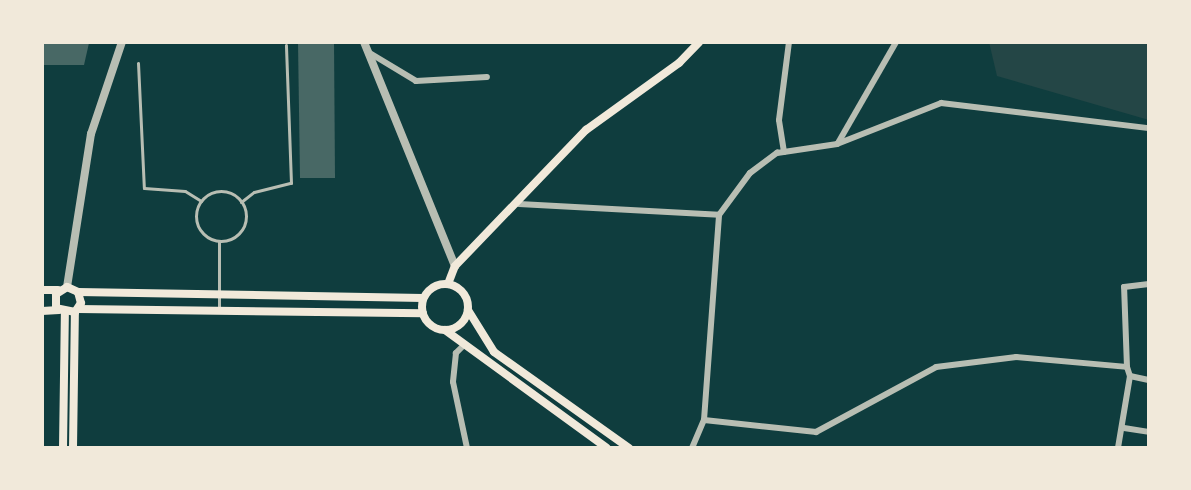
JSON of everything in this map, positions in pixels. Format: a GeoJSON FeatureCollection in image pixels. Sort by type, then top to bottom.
{"type":"FeatureCollection","features":[{"type":"Feature","properties":{"kind":"main road"},"geometry":{"type":"LineString","coordinates":[[448,284],[455,266],[519,204],[586,130],[680,63],[699,42]]}},
{"type":"Feature","properties":{"kind":"main road"},"geometry":{"type":"LineString","coordinates":[[607,448],[445,330],[431,326],[423,313],[423,298],[433,287],[448,284],[463,292],[468,310],[494,352],[629,448]]}},
{"type":"Feature","properties":{"kind":"main road"},"geometry":{"type":"LineString","coordinates":[[42,291],[58,291],[68,287],[78,292],[423,298]]}},
{"type":"Feature","properties":{"kind":"main road"},"geometry":{"type":"LineString","coordinates":[[58,291],[54,301],[62,312],[63,448]]}},
{"type":"Feature","properties":{"kind":"main road"},"geometry":{"type":"LineString","coordinates":[[73,448],[78,292]]}},
{"type":"Feature","properties":{"kind":"main road"},"geometry":{"type":"LineString","coordinates":[[42,310],[62,312],[76,310],[423,313]]}},
{"type":"Feature","properties":{"kind":"main road"},"geometry":{"type":"LineString","coordinates":[[445,330],[459,325],[468,310]]}},
{"type":"Feature","properties":{"kind":"street"},"geometry":{"type":"LineString","coordinates":[[68,287],[91,134],[122,42]]}},
{"type":"Feature","properties":{"kind":"street"},"geometry":{"type":"LineString","coordinates":[[364,42],[455,266]]}},
{"type":"Feature","properties":{"kind":"street"},"geometry":{"type":"LineString","coordinates":[[784,152],[779,120],[789,42]]}},
{"type":"Feature","properties":{"kind":"street"},"geometry":{"type":"LineString","coordinates":[[837,144],[896,42]]}},
{"type":"Feature","properties":{"kind":"street"},"geometry":{"type":"LineString","coordinates":[[368,52],[416,81],[487,77]]}},
{"type":"Feature","properties":{"kind":"street"},"geometry":{"type":"LineString","coordinates":[[692,448],[704,420],[718,215],[750,173],[784,152],[837,144],[941,103],[1149,128]]}},
{"type":"Feature","properties":{"kind":"street"},"geometry":{"type":"LineString","coordinates":[[519,204],[718,215]]}},
{"type":"Feature","properties":{"kind":"street"},"geometry":{"type":"LineString","coordinates":[[1118,448],[1124,428],[1130,376],[1127,368],[1124,287],[1149,284]]}},
{"type":"Feature","properties":{"kind":"street"},"geometry":{"type":"LineString","coordinates":[[465,344],[456,353],[453,382],[467,448]]}},
{"type":"Feature","properties":{"kind":"street"},"geometry":{"type":"LineString","coordinates":[[704,420],[816,432],[921,373],[987,357],[1127,368]]}},
{"type":"Feature","properties":{"kind":"street"},"geometry":{"type":"LineString","coordinates":[[1130,376],[1149,380]]}},
{"type":"Feature","properties":{"kind":"street"},"geometry":{"type":"LineString","coordinates":[[1124,428],[1149,432]]}},
{"type":"Feature","properties":{"kind":"lane"},"geometry":{"type":"LineString","coordinates":[[242,202],[254,192],[291,183],[286,45]]}},
{"type":"Feature","properties":{"kind":"lane"},"geometry":{"type":"LineString","coordinates":[[138,63],[144,188],[185,192],[201,201]]}},
{"type":"Feature","properties":{"kind":"lane"},"geometry":{"type":"LineString","coordinates":[[224,191],[242,202],[246,214],[242,230],[219,241],[205,235],[197,223],[201,201],[224,191]]}},
{"type":"Feature","properties":{"kind":"lane"},"geometry":{"type":"LineString","coordinates":[[218,311],[219,241]]}},
{"type":"Feature","properties":{"kind":"shaded area"},"geometry":{"type":"Polygon","coordinates":[[[989,42],[1149,42],[1149,120],[997,76],[989,42]]]}},
{"type":"Feature","properties":{"kind":"building"},"geometry":{"type":"Polygon","coordinates":[[[42,42],[89,43],[84,65],[42,65],[42,42]]]}},
{"type":"Feature","properties":{"kind":"building"},"geometry":{"type":"Polygon","coordinates":[[[298,42],[334,42],[335,178],[300,178],[298,42]]]}}]}
